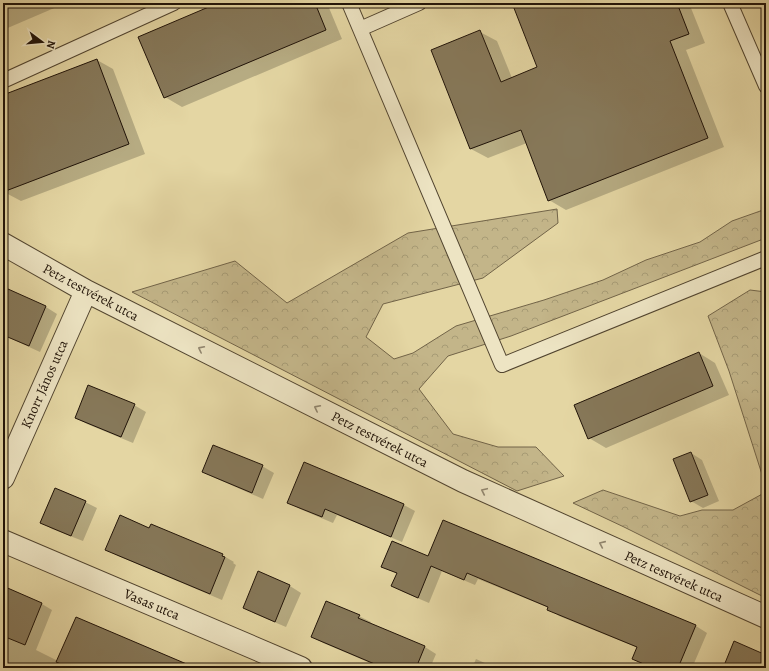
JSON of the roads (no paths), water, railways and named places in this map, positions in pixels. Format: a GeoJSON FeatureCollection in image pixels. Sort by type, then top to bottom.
{"type":"FeatureCollection","features":[{"type":"Feature","properties":{"kind":"street","name":"Petz testvérek utca"},"geometry":{"type":"LineString","coordinates":[[3,244],[86,291],[463,481],[766,617]]}},
{"type":"Feature","properties":{"kind":"street","name":"Knorr János utca"},"geometry":{"type":"LineString","coordinates":[[3,478],[86,291]]}},
{"type":"Feature","properties":{"kind":"street","name":"Vasas utca"},"geometry":{"type":"LineString","coordinates":[[3,541],[301,668]]}},
{"type":"Feature","properties":{"kind":"lane"},"geometry":{"type":"LineString","coordinates":[[3,81],[174,3]]}},
{"type":"Feature","properties":{"kind":"lane"},"geometry":{"type":"LineString","coordinates":[[349,3],[502,365],[766,258]]}},
{"type":"Feature","properties":{"kind":"lane"},"geometry":{"type":"LineString","coordinates":[[360,29],[419,3]]}},
{"type":"Feature","properties":{"kind":"lane"},"geometry":{"type":"LineString","coordinates":[[730,3],[766,86]]}}]}
